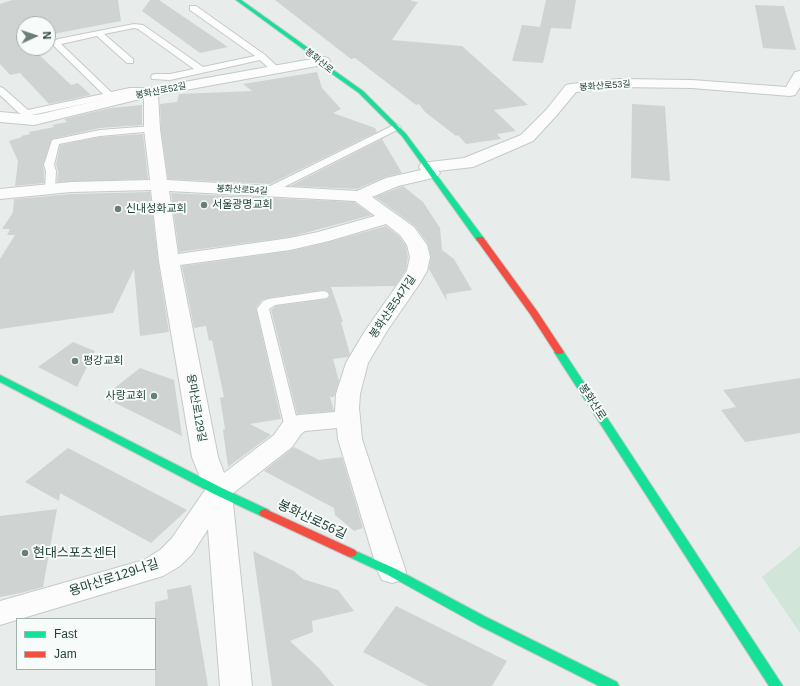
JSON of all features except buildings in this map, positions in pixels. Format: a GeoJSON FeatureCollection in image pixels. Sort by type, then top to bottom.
{"type":"FeatureCollection","features":[{"type":"Feature","properties":{"kind":"main road","name":"봉화산로"},"geometry":{"type":"LineString","coordinates":[[238,0],[323,61],[330,70],[361,92],[396,126],[534,312],[776,686]]}},
{"type":"Feature","properties":{"kind":"main road","name":"봉화산로56길"},"geometry":{"type":"LineString","coordinates":[[0,378],[218,491],[392,572],[482,621],[612,686]]}},
{"type":"Feature","properties":{"kind":"street","name":"봉화산로52길"},"geometry":{"type":"LineString","coordinates":[[0,117],[34,120],[41,119],[153,85],[276,70],[323,61]]}},
{"type":"Feature","properties":{"kind":"street","name":"봉화산로53길"},"geometry":{"type":"LineString","coordinates":[[429,170],[467,163],[526,138],[551,113],[571,88],[619,83],[692,84],[790,92],[800,75]]}},
{"type":"Feature","properties":{"kind":"street","name":"용마산로129길"},"geometry":{"type":"LineString","coordinates":[[153,85],[152,129],[158,185],[169,261],[205,457],[218,491],[236,686]]}},
{"type":"Feature","properties":{"kind":"street","name":"봉화산로54길"},"geometry":{"type":"LineString","coordinates":[[0,194],[50,189],[158,185],[359,196],[392,182],[429,170]]}},
{"type":"Feature","properties":{"kind":"street","name":"봉화산로54가길"},"geometry":{"type":"LineString","coordinates":[[359,196],[407,230],[417,245],[420,257],[417,270],[410,283],[376,331],[357,364],[348,394],[350,439],[392,572]]}},
{"type":"Feature","properties":{"kind":"street"},"geometry":{"type":"LineString","coordinates":[[169,261],[290,244],[322,237],[388,218]]}},
{"type":"Feature","properties":{"kind":"street"},"geometry":{"type":"LineString","coordinates":[[218,491],[284,441],[292,428],[299,423],[348,419]]}},
{"type":"Feature","properties":{"kind":"street","name":"용마산로129나길"},"geometry":{"type":"LineString","coordinates":[[0,613],[153,568],[164,562],[182,546],[218,491]]}},
{"type":"Feature","properties":{"kind":"lane"},"geometry":{"type":"LineString","coordinates":[[193,8],[262,57],[276,70]]}},
{"type":"Feature","properties":{"kind":"lane"},"geometry":{"type":"LineString","coordinates":[[110,96],[57,44],[60,40],[134,26],[143,28],[201,70]]}},
{"type":"Feature","properties":{"kind":"lane"},"geometry":{"type":"LineString","coordinates":[[98,33],[130,61]]}},
{"type":"Feature","properties":{"kind":"lane"},"geometry":{"type":"LineString","coordinates":[[0,90],[22,111],[27,113],[135,91],[170,77],[262,57]]}},
{"type":"Feature","properties":{"kind":"lane"},"geometry":{"type":"LineString","coordinates":[[268,191],[396,126]]}},
{"type":"Feature","properties":{"kind":"lane"},"geometry":{"type":"LineString","coordinates":[[50,189],[50,165],[55,142],[100,133],[152,129]]}},
{"type":"Feature","properties":{"kind":"lane"},"geometry":{"type":"LineString","coordinates":[[292,428],[263,309],[267,304],[272,302],[323,295]]}},
{"type":"Feature","properties":{"kind":"green space"},"geometry":{"type":"Polygon","coordinates":[[[800,546],[800,633],[762,577],[800,546]]]}},
{"type":"Feature","properties":{"kind":"traffic: fast"},"geometry":{"type":"LineString","coordinates":[[238,0],[323,61],[330,70],[361,92],[404,135],[480,239]]}},
{"type":"Feature","properties":{"kind":"traffic: fast"},"geometry":{"type":"LineString","coordinates":[[559,352],[776,686]]}},
{"type":"Feature","properties":{"kind":"traffic: fast"},"geometry":{"type":"LineString","coordinates":[[0,378],[218,491],[265,513]]}},
{"type":"Feature","properties":{"kind":"traffic: fast"},"geometry":{"type":"LineString","coordinates":[[351,553],[392,572],[482,621],[612,686]]}},
{"type":"Feature","properties":{"kind":"traffic: jam"},"geometry":{"type":"LineString","coordinates":[[480,239],[534,313],[559,352]]}},
{"type":"Feature","properties":{"kind":"traffic: jam"},"geometry":{"type":"LineString","coordinates":[[265,513],[351,553]]}},
{"type":"Feature","properties":{"kind":"place","name":"서울광명교회"},"geometry":{"type":"Point","coordinates":[204,205]}},
{"type":"Feature","properties":{"kind":"place","name":"신내성화교회"},"geometry":{"type":"Point","coordinates":[118,209]}},
{"type":"Feature","properties":{"kind":"place","name":"평강교회"},"geometry":{"type":"Point","coordinates":[75,361]}},
{"type":"Feature","properties":{"kind":"place","name":"사랑교회"},"geometry":{"type":"Point","coordinates":[154,396]}},
{"type":"Feature","properties":{"kind":"place","name":"현대스포츠센터"},"geometry":{"type":"Point","coordinates":[25,553]}}]}
